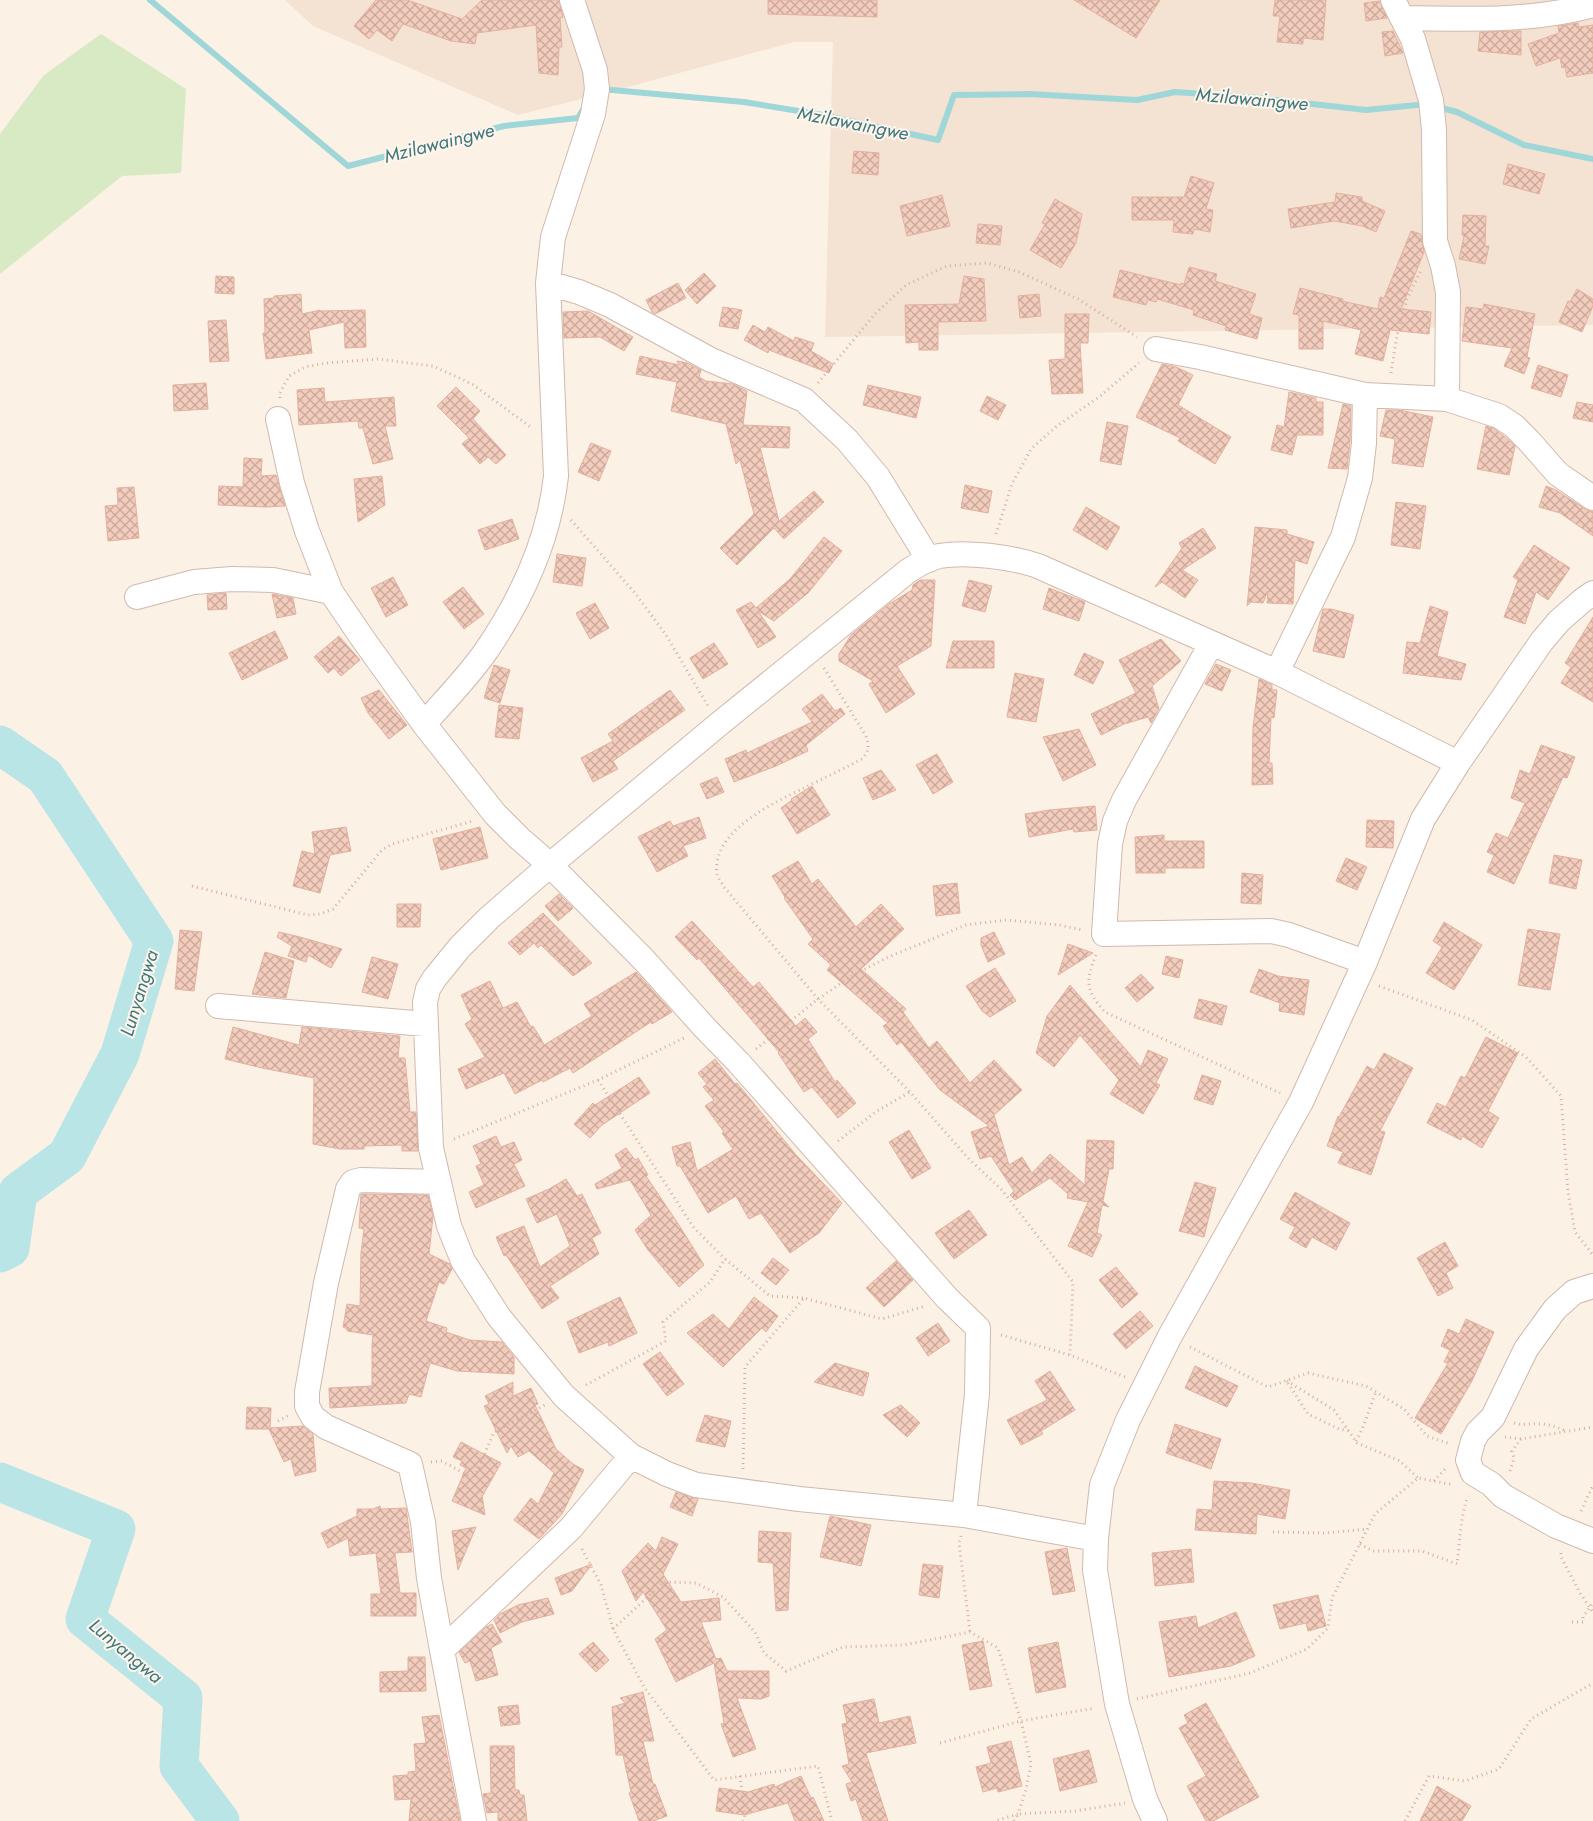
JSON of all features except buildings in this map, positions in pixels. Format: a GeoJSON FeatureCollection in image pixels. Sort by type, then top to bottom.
{"type":"FeatureCollection","features":[{"type":"Feature","properties":{"kind":"street"},"geometry":{"type":"LineString","coordinates":[[424,724],[485,652],[508,615],[525,583],[554,499],[556,476],[548,283],[553,237],[596,101],[597,89],[595,70],[572,0]]}},
{"type":"Feature","properties":{"kind":"street"},"geometry":{"type":"LineString","coordinates":[[1397,9],[1513,17],[1569,12],[1593,5]]}},
{"type":"Feature","properties":{"kind":"street"},"geometry":{"type":"LineString","coordinates":[[1397,9],[1413,40],[1431,105],[1434,130],[1434,241],[1443,266],[1448,292],[1447,399]]}},
{"type":"Feature","properties":{"kind":"street"},"geometry":{"type":"LineString","coordinates":[[548,283],[579,292],[610,305],[711,360],[804,400],[847,440],[878,477],[929,560]]}},
{"type":"Feature","properties":{"kind":"street"},"geometry":{"type":"LineString","coordinates":[[1156,349],[1376,396],[1447,399],[1499,416],[1514,426],[1558,474],[1593,498]]}},
{"type":"Feature","properties":{"kind":"street"},"geometry":{"type":"LineString","coordinates":[[1277,672],[1343,537],[1360,478],[1364,443],[1376,396]]}},
{"type":"Feature","properties":{"kind":"street"},"geometry":{"type":"LineString","coordinates":[[278,419],[292,483],[307,531],[331,592],[424,724],[495,814],[550,865],[644,960],[704,1028],[739,1063],[947,1298],[978,1328],[977,1394],[964,1515]]}},
{"type":"Feature","properties":{"kind":"street"},"geometry":{"type":"LineString","coordinates":[[1096,1539],[964,1515],[696,1485],[631,1456],[564,1396],[499,1317],[463,1261],[449,1226],[430,1148],[425,1024],[425,1002],[428,989],[460,947],[489,918],[550,865],[719,724],[908,571],[939,556],[988,556],[1022,561],[1038,566],[1277,672],[1458,763]]}},
{"type":"Feature","properties":{"kind":"street"},"geometry":{"type":"LineString","coordinates":[[137,598],[194,582],[232,579],[273,580],[331,592]]}},
{"type":"Feature","properties":{"kind":"street"},"geometry":{"type":"LineString","coordinates":[[1155,1821],[1145,1800],[1117,1704],[1095,1570],[1096,1539],[1102,1485],[1128,1420],[1170,1336],[1301,1102],[1361,970],[1423,819],[1458,763],[1542,641],[1558,621],[1593,593]]}},
{"type":"Feature","properties":{"kind":"street"},"geometry":{"type":"LineString","coordinates":[[1211,644],[1124,800],[1115,821],[1110,844],[1104,934],[1271,931],[1289,935],[1361,970]]}},
{"type":"Feature","properties":{"kind":"street"},"geometry":{"type":"LineString","coordinates":[[218,1006],[425,1024]]}},
{"type":"Feature","properties":{"kind":"street"},"geometry":{"type":"LineString","coordinates":[[439,1182],[361,1180],[352,1182],[348,1189],[326,1283],[306,1392],[307,1406],[313,1417],[326,1427],[410,1464],[423,1522],[442,1650],[474,1821]]}},
{"type":"Feature","properties":{"kind":"street"},"geometry":{"type":"LineString","coordinates":[[1574,1533],[1503,1496],[1491,1484],[1473,1473],[1468,1460],[1473,1441],[1478,1432],[1493,1417],[1526,1349],[1555,1309],[1574,1292],[1593,1286]]}},
{"type":"Feature","properties":{"kind":"street"},"geometry":{"type":"LineString","coordinates":[[442,1650],[570,1528],[631,1456]]}},
{"type":"Feature","properties":{"kind":"path"},"geometry":{"type":"LineString","coordinates":[[1376,396],[1407,299],[1434,241]]}},
{"type":"Feature","properties":{"kind":"path"},"geometry":{"type":"LineString","coordinates":[[804,400],[875,314],[906,285],[947,266],[987,263],[1019,272],[1078,299],[1156,349],[1116,383],[1057,426],[1030,449],[1012,484],[988,556]]}},
{"type":"Feature","properties":{"kind":"path"},"geometry":{"type":"LineString","coordinates":[[278,419],[280,393],[289,376],[305,367],[326,363],[378,359],[433,366],[472,384],[555,444]]}},
{"type":"Feature","properties":{"kind":"path"},"geometry":{"type":"LineString","coordinates":[[554,499],[640,600],[666,635],[719,724]]}},
{"type":"Feature","properties":{"kind":"path"},"geometry":{"type":"LineString","coordinates":[[811,649],[866,736],[869,747],[868,752],[862,759],[760,810],[735,832],[722,847],[717,861],[717,875],[724,888],[818,999],[910,1092],[968,1159],[1002,1190],[1072,1282],[1070,1355]]}},
{"type":"Feature","properties":{"kind":"path"},"geometry":{"type":"LineString","coordinates":[[192,886],[308,915],[320,914],[333,909],[374,857],[392,844],[495,814]]}},
{"type":"Feature","properties":{"kind":"path"},"geometry":{"type":"LineString","coordinates":[[739,1063],[818,999],[850,977],[886,958],[966,925],[1006,920],[1059,925],[1104,934],[1092,965],[1088,984],[1092,998],[1105,1012],[1301,1102]]}},
{"type":"Feature","properties":{"kind":"path"},"geometry":{"type":"LineString","coordinates":[[1361,970],[1472,1020],[1526,1057],[1561,1096],[1568,1192],[1574,1232],[1593,1255]]}},
{"type":"Feature","properties":{"kind":"path"},"geometry":{"type":"LineString","coordinates":[[430,1148],[598,1080],[704,1028]]}},
{"type":"Feature","properties":{"kind":"path"},"geometry":{"type":"LineString","coordinates":[[598,1080],[694,1228],[725,1260],[770,1296],[804,1298],[882,1320],[947,1298]]}},
{"type":"Feature","properties":{"kind":"path"},"geometry":{"type":"LineString","coordinates":[[820,1155],[877,1111],[910,1092]]}},
{"type":"Feature","properties":{"kind":"path"},"geometry":{"type":"LineString","coordinates":[[410,1464],[442,1461],[474,1479],[494,1432],[666,1342],[663,1322],[710,1282],[725,1260]]}},
{"type":"Feature","properties":{"kind":"path"},"geometry":{"type":"LineString","coordinates":[[742,1491],[745,1367],[804,1298]]}},
{"type":"Feature","properties":{"kind":"path"},"geometry":{"type":"LineString","coordinates":[[978,1328],[1070,1355],[1146,1386]]}},
{"type":"Feature","properties":{"kind":"path"},"geometry":{"type":"LineString","coordinates":[[1170,1336],[1268,1387],[1308,1373],[1366,1386],[1404,1409],[1427,1436],[1463,1450],[1468,1460]]}},
{"type":"Feature","properties":{"kind":"path"},"geometry":{"type":"LineString","coordinates":[[1287,1381],[1334,1410],[1356,1441],[1400,1461],[1418,1478],[1458,1486]]}},
{"type":"Feature","properties":{"kind":"path"},"geometry":{"type":"LineString","coordinates":[[1287,1381],[1308,1414],[1339,1429],[1349,1431]]}},
{"type":"Feature","properties":{"kind":"path"},"geometry":{"type":"LineString","coordinates":[[1356,1441],[1362,1431],[1365,1416],[1376,1392]]}},
{"type":"Feature","properties":{"kind":"path"},"geometry":{"type":"LineString","coordinates":[[1478,1432],[1522,1439],[1593,1427]]}},
{"type":"Feature","properties":{"kind":"path"},"geometry":{"type":"LineString","coordinates":[[1503,1496],[1514,1458],[1512,1450],[1522,1439]]}},
{"type":"Feature","properties":{"kind":"path"},"geometry":{"type":"LineString","coordinates":[[940,1744],[1020,1721],[1117,1704],[1250,1673],[1307,1649],[1328,1628],[1332,1598],[1375,1514],[1418,1478]]}},
{"type":"Feature","properties":{"kind":"path"},"geometry":{"type":"LineString","coordinates":[[1593,1485],[1574,1533],[1560,1536],[1561,1557],[1593,1612]]}},
{"type":"Feature","properties":{"kind":"path"},"geometry":{"type":"LineString","coordinates":[[1360,1544],[1373,1551],[1422,1551],[1457,1564],[1463,1508],[1470,1488]]}},
{"type":"Feature","properties":{"kind":"path"},"geometry":{"type":"LineString","coordinates":[[964,1515],[959,1543],[970,1632]]}},
{"type":"Feature","properties":{"kind":"path"},"geometry":{"type":"LineString","coordinates":[[570,1528],[601,1585],[613,1629],[644,1687],[714,1780],[818,1766],[832,1821]]}},
{"type":"Feature","properties":{"kind":"path"},"geometry":{"type":"LineString","coordinates":[[1274,1532],[1325,1533],[1368,1529]]}},
{"type":"Feature","properties":{"kind":"path"},"geometry":{"type":"LineString","coordinates":[[613,1629],[664,1582],[696,1583],[723,1597],[755,1632],[764,1653],[786,1671],[844,1647],[904,1645],[970,1632],[998,1648],[1031,1764],[1026,1789],[1014,1821]]}},
{"type":"Feature","properties":{"kind":"path"},"geometry":{"type":"LineString","coordinates":[[1572,1622],[1583,1622],[1583,1617],[1593,1603]]}},
{"type":"Feature","properties":{"kind":"path"},"geometry":{"type":"LineString","coordinates":[[1405,1821],[1429,1776],[1465,1781],[1499,1770],[1531,1719],[1593,1683]]}},
{"type":"Feature","properties":{"kind":"path"},"geometry":{"type":"LineString","coordinates":[[740,1776],[745,1817],[743,1821]]}},
{"type":"Feature","properties":{"kind":"path"},"geometry":{"type":"LineString","coordinates":[[996,1821],[1018,1814],[1075,1811],[1145,1800]]}},
{"type":"Feature","properties":{"kind":"shaded area"},"geometry":{"type":"Polygon","coordinates":[[[285,0],[1593,0],[1593,325],[825,337],[833,42],[794,42],[518,115],[313,26],[285,0]]]}},
{"type":"Feature","properties":{"kind":"green space"},"geometry":{"type":"Polygon","coordinates":[[[101,34],[186,89],[181,173],[122,176],[0,274],[0,134],[44,75],[101,34]]]}},
{"type":"Feature","properties":{"kind":"waterway","name":"Mzilawaingwe"},"geometry":{"type":"LineString","coordinates":[[150,0],[348,166],[504,126],[578,118],[584,108]]}},
{"type":"Feature","properties":{"kind":"waterway","name":"Mzilawaingwe"},"geometry":{"type":"LineString","coordinates":[[601,89],[744,102],[823,115],[938,140],[954,95],[1029,94],[1137,100],[1175,92],[1259,98],[1366,110],[1427,104]]}},
{"type":"Feature","properties":{"kind":"waterway","name":"Mzilawaingwe"},"geometry":{"type":"LineString","coordinates":[[1437,107],[1457,112],[1524,145],[1593,159]]}},
{"type":"Feature","properties":{"kind":"waterway","name":"Lunyangwa"},"geometry":{"type":"LineString","coordinates":[[0,745],[45,776],[154,941],[120,1054],[67,1156],[18,1192],[10,1248],[0,1253]]}},
{"type":"Feature","properties":{"kind":"waterway","name":"Lunyangwa"},"geometry":{"type":"LineString","coordinates":[[0,1482],[116,1529],[85,1619],[183,1698],[179,1766],[220,1821]]}}]}
